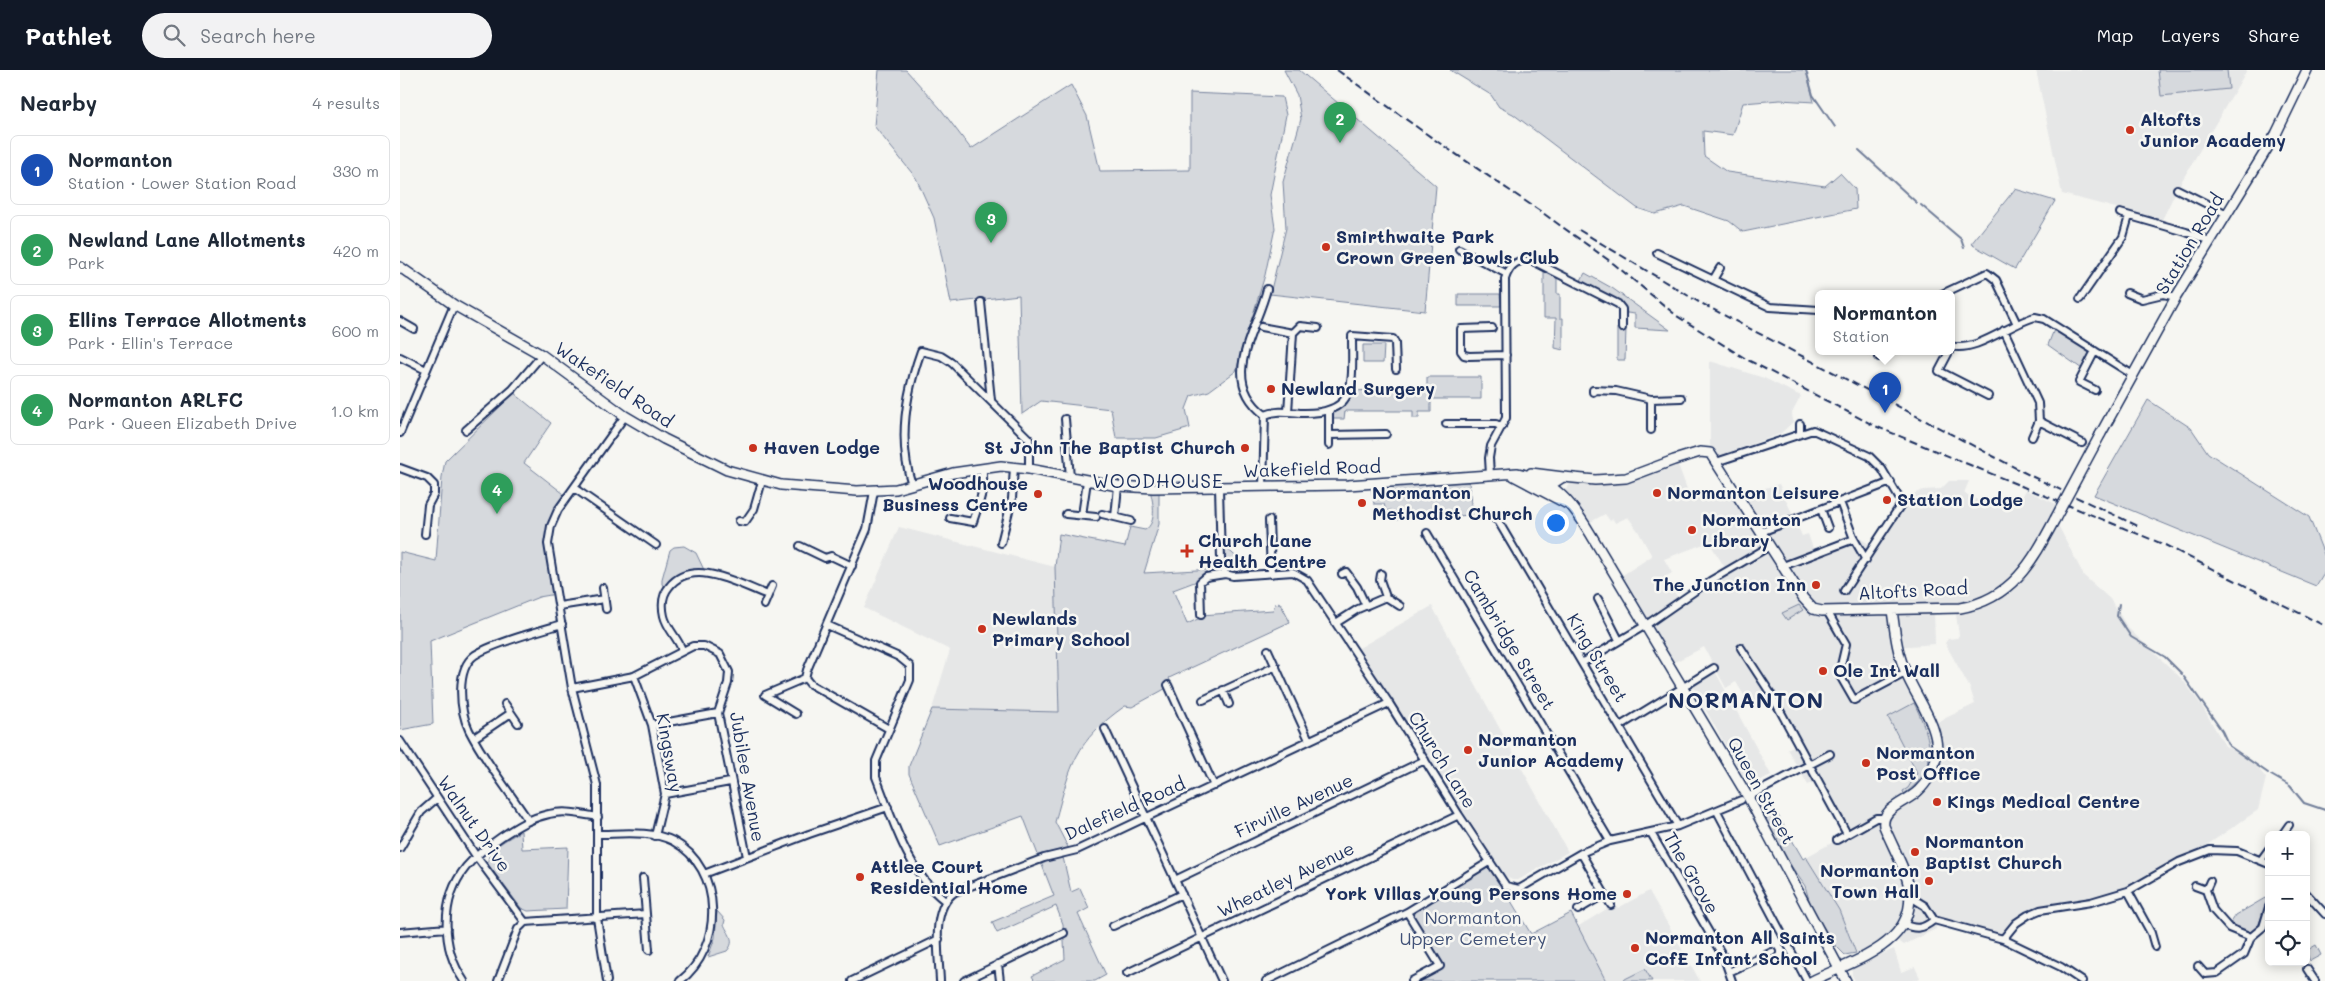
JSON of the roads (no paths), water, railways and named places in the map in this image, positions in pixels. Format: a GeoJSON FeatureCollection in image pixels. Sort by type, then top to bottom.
{"type":"FeatureCollection","features":[{"type":"Feature","properties":{"kind":"street","name":"Station Road"},"geometry":{"type":"LineString","coordinates":[[2100,435],[2176,297],[2276,134],[2306,70]]}},
{"type":"Feature","properties":{"kind":"street"},"geometry":{"type":"LineString","coordinates":[[2177,189],[2227,214]]}},
{"type":"Feature","properties":{"kind":"street"},"geometry":{"type":"LineString","coordinates":[[2120,213],[2210,241]]}},
{"type":"Feature","properties":{"kind":"street"},"geometry":{"type":"LineString","coordinates":[[2080,299],[2123,237],[2129,216]]}},
{"type":"Feature","properties":{"kind":"street"},"geometry":{"type":"LineString","coordinates":[[1459,249],[1507,274]]}},
{"type":"Feature","properties":{"kind":"street"},"geometry":{"type":"LineString","coordinates":[[1657,253],[1770,308],[1815,310]]}},
{"type":"Feature","properties":{"kind":"street"},"geometry":{"type":"LineString","coordinates":[[1490,475],[1489,458],[1491,446],[1506,418],[1507,274],[1514,263],[1522,260],[1535,262],[1618,304],[1622,309],[1622,328]]}},
{"type":"Feature","properties":{"kind":"street","name":"Wakefield Road"},"geometry":{"type":"LineString","coordinates":[[400,267],[454,305],[542,355],[625,416],[702,458],[762,481],[823,489],[874,491],[912,485],[982,468],[1014,467],[1118,486],[1219,488],[1364,484],[1511,474]]}},
{"type":"Feature","properties":{"kind":"street"},"geometry":{"type":"LineString","coordinates":[[1713,280],[1720,268]]}},
{"type":"Feature","properties":{"kind":"street"},"geometry":{"type":"LineString","coordinates":[[1950,290],[1986,273],[1996,280],[2017,324]]}},
{"type":"Feature","properties":{"kind":"street"},"geometry":{"type":"LineString","coordinates":[[1265,415],[1256,409],[1245,390],[1241,365],[1267,289]]}},
{"type":"Feature","properties":{"kind":"street"},"geometry":{"type":"LineString","coordinates":[[2127,293],[2136,293],[2142,299],[2162,294],[2176,297]]}},
{"type":"Feature","properties":{"kind":"street"},"geometry":{"type":"LineString","coordinates":[[981,302],[991,400]]}},
{"type":"Feature","properties":{"kind":"street"},"geometry":{"type":"LineString","coordinates":[[400,433],[454,305]]}},
{"type":"Feature","properties":{"kind":"street"},"geometry":{"type":"LineString","coordinates":[[1955,348],[1962,348],[2035,317],[2044,319],[2133,376]]}},
{"type":"Feature","properties":{"kind":"street"},"geometry":{"type":"LineString","coordinates":[[400,322],[414,329]]}},
{"type":"Feature","properties":{"kind":"street"},"geometry":{"type":"LineString","coordinates":[[1288,412],[1293,333],[1300,326],[1316,326]]}},
{"type":"Feature","properties":{"kind":"street"},"geometry":{"type":"LineString","coordinates":[[1492,328],[1461,329],[1461,352],[1469,356],[1506,355]]}},
{"type":"Feature","properties":{"kind":"street"},"geometry":{"type":"LineString","coordinates":[[1265,329],[1293,333]]}},
{"type":"Feature","properties":{"kind":"street"},"geometry":{"type":"LineString","coordinates":[[2004,330],[2038,403],[2039,421],[2032,437]]}},
{"type":"Feature","properties":{"kind":"street"},"geometry":{"type":"LineString","coordinates":[[1265,415],[1288,412],[1329,412],[1341,404],[1348,394],[1352,370],[1352,336],[1393,339],[1395,343],[1396,369]]}},
{"type":"Feature","properties":{"kind":"street"},"geometry":{"type":"LineString","coordinates":[[912,485],[907,468],[905,440],[910,382],[921,351],[941,356],[952,363],[1029,439],[1030,469]]}},
{"type":"Feature","properties":{"kind":"street"},"geometry":{"type":"LineString","coordinates":[[2094,351],[2080,382],[2095,390]]}},
{"type":"Feature","properties":{"kind":"street"},"geometry":{"type":"LineString","coordinates":[[466,430],[513,389],[542,355]]}},
{"type":"Feature","properties":{"kind":"street"},"geometry":{"type":"LineString","coordinates":[[1947,355],[1939,371],[1988,396]]}},
{"type":"Feature","properties":{"kind":"street"},"geometry":{"type":"LineString","coordinates":[[400,357],[426,370]]}},
{"type":"Feature","properties":{"kind":"street"},"geometry":{"type":"LineString","coordinates":[[1593,392],[1593,390],[1608,390],[1651,399],[1680,398]]}},
{"type":"Feature","properties":{"kind":"street"},"geometry":{"type":"LineString","coordinates":[[1651,399],[1651,430]]}},
{"type":"Feature","properties":{"kind":"street"},"geometry":{"type":"LineString","coordinates":[[1328,445],[1329,412]]}},
{"type":"Feature","properties":{"kind":"street"},"geometry":{"type":"LineString","coordinates":[[1263,487],[1265,415]]}},
{"type":"Feature","properties":{"kind":"street"},"geometry":{"type":"LineString","coordinates":[[606,981],[597,918],[598,817],[595,771],[572,688],[549,553],[549,535],[554,518],[625,416]]}},
{"type":"Feature","properties":{"kind":"street"},"geometry":{"type":"LineString","coordinates":[[1066,419],[1070,477]]}},
{"type":"Feature","properties":{"kind":"street"},"geometry":{"type":"LineString","coordinates":[[2039,421],[2082,443]]}},
{"type":"Feature","properties":{"kind":"street"},"geometry":{"type":"LineString","coordinates":[[1446,424],[1496,424],[1502,427]]}},
{"type":"Feature","properties":{"kind":"street"},"geometry":{"type":"LineString","coordinates":[[1800,424],[1800,434]]}},
{"type":"Feature","properties":{"kind":"street"},"geometry":{"type":"LineString","coordinates":[[1716,462],[1800,434],[1817,431],[1869,456],[1882,469],[1902,503],[1844,592]]}},
{"type":"Feature","properties":{"kind":"street"},"geometry":{"type":"LineString","coordinates":[[1329,435],[1386,434]]}},
{"type":"Feature","properties":{"kind":"street","name":"Altofts Road"},"geometry":{"type":"LineString","coordinates":[[1783,566],[1809,606],[1818,610],[1892,610],[1971,606],[2003,590],[2016,581],[2030,564],[2100,435]]}},
{"type":"Feature","properties":{"kind":"street"},"geometry":{"type":"LineString","coordinates":[[1526,475],[1533,473],[1569,479],[1595,480],[1626,478],[1700,452],[1710,453],[1783,566],[1854,539]]}},
{"type":"Feature","properties":{"kind":"street"},"geometry":{"type":"LineString","coordinates":[[1001,543],[1012,499],[1014,467]]}},
{"type":"Feature","properties":{"kind":"street"},"geometry":{"type":"LineString","coordinates":[[400,468],[427,478],[434,485],[434,494],[428,505],[425,534]]}},
{"type":"Feature","properties":{"kind":"street"},"geometry":{"type":"LineString","coordinates":[[950,518],[972,522],[985,482],[982,468]]}},
{"type":"Feature","properties":{"kind":"street","name":"Queen Street"},"geometry":{"type":"LineString","coordinates":[[1511,474],[1526,475],[1549,489],[1563,504],[1569,502],[1585,525],[1646,625],[1680,689],[1744,798],[1846,981]]}},
{"type":"Feature","properties":{"kind":"street","name":"Queen Street"},"geometry":{"type":"LineString","coordinates":[[1511,474],[1549,489]]}},
{"type":"Feature","properties":{"kind":"street"},"geometry":{"type":"LineString","coordinates":[[1549,489],[1569,479]]}},
{"type":"Feature","properties":{"kind":"street"},"geometry":{"type":"LineString","coordinates":[[1569,479],[1569,502]]}},
{"type":"Feature","properties":{"kind":"street"},"geometry":{"type":"LineString","coordinates":[[1082,515],[1087,480]]}},
{"type":"Feature","properties":{"kind":"street"},"geometry":{"type":"LineString","coordinates":[[739,521],[745,522],[754,509],[762,481]]}},
{"type":"Feature","properties":{"kind":"street"},"geometry":{"type":"LineString","coordinates":[[1761,532],[1891,482]]}},
{"type":"Feature","properties":{"kind":"street"},"geometry":{"type":"LineString","coordinates":[[1115,517],[1118,486]]}},
{"type":"Feature","properties":{"kind":"street"},"geometry":{"type":"LineString","coordinates":[[574,488],[656,545]]}},
{"type":"Feature","properties":{"kind":"street"},"geometry":{"type":"LineString","coordinates":[[1219,488],[1221,559],[1225,574]]}},
{"type":"Feature","properties":{"kind":"street"},"geometry":{"type":"LineString","coordinates":[[796,714],[765,695],[805,678],[867,529],[874,491]]}},
{"type":"Feature","properties":{"kind":"street"},"geometry":{"type":"LineString","coordinates":[[1840,502],[1854,539],[1866,560]]}},
{"type":"Feature","properties":{"kind":"street"},"geometry":{"type":"LineString","coordinates":[[1821,509],[1828,528]]}},
{"type":"Feature","properties":{"kind":"street"},"geometry":{"type":"LineString","coordinates":[[1066,514],[1099,515],[1131,521]]}},
{"type":"Feature","properties":{"kind":"street","name":"King Street"},"geometry":{"type":"LineString","coordinates":[[1483,516],[1491,516],[1498,521],[1678,826]]}},
{"type":"Feature","properties":{"kind":"street"},"geometry":{"type":"LineString","coordinates":[[1269,520],[1272,539],[1271,574]]}},
{"type":"Feature","properties":{"kind":"street","name":"Cambridge Street"},"geometry":{"type":"LineString","coordinates":[[1427,533],[1610,842]]}},
{"type":"Feature","properties":{"kind":"street"},"geometry":{"type":"LineString","coordinates":[[800,546],[825,558],[831,556],[852,566]]}},
{"type":"Feature","properties":{"kind":"street"},"geometry":{"type":"LineString","coordinates":[[1710,581],[1770,546]]}},
{"type":"Feature","properties":{"kind":"street"},"geometry":{"type":"LineString","coordinates":[[682,650],[668,627],[662,608],[666,590],[678,578],[687,574],[704,572],[768,595]]}},
{"type":"Feature","properties":{"kind":"street","name":"Church Lane"},"geometry":{"type":"LineString","coordinates":[[1201,615],[1200,582],[1206,577],[1225,574],[1233,576],[1293,572],[1303,576],[1389,703],[1504,884],[1516,889],[1581,853],[1610,842],[1678,826],[1717,811],[1830,754]]}},
{"type":"Feature","properties":{"kind":"street"},"geometry":{"type":"LineString","coordinates":[[1342,574],[1346,572],[1366,606]]}},
{"type":"Feature","properties":{"kind":"street"},"geometry":{"type":"LineString","coordinates":[[1381,574],[1380,580],[1386,597],[1400,606]]}},
{"type":"Feature","properties":{"kind":"street"},"geometry":{"type":"LineString","coordinates":[[764,605],[772,586]]}},
{"type":"Feature","properties":{"kind":"street"},"geometry":{"type":"LineString","coordinates":[[1582,663],[1646,625],[1702,586]]}},
{"type":"Feature","properties":{"kind":"street"},"geometry":{"type":"LineString","coordinates":[[603,588],[606,609]]}},
{"type":"Feature","properties":{"kind":"street"},"geometry":{"type":"LineString","coordinates":[[1336,623],[1386,597]]}},
{"type":"Feature","properties":{"kind":"street"},"geometry":{"type":"LineString","coordinates":[[1598,598],[1619,640]]}},
{"type":"Feature","properties":{"kind":"street"},"geometry":{"type":"LineString","coordinates":[[559,606],[604,599]]}},
{"type":"Feature","properties":{"kind":"street"},"geometry":{"type":"LineString","coordinates":[[1812,981],[1886,945],[1894,938],[1907,915],[1909,896],[1906,876],[1884,826],[1883,818],[1887,812],[1920,790],[1930,775],[1936,757],[1933,730],[1905,672],[1897,648],[1892,610]]}},
{"type":"Feature","properties":{"kind":"street"},"geometry":{"type":"LineString","coordinates":[[1827,611],[1846,644],[1840,674],[1854,700],[1905,672]]}},
{"type":"Feature","properties":{"kind":"street"},"geometry":{"type":"LineString","coordinates":[[528,820],[474,738],[465,719],[462,679],[468,662],[483,651],[562,624]]}},
{"type":"Feature","properties":{"kind":"street"},"geometry":{"type":"LineString","coordinates":[[827,625],[899,658],[910,666],[910,680],[889,729],[875,769],[876,777],[888,807],[917,873],[929,889],[944,900],[938,921],[940,981]]}},
{"type":"Feature","properties":{"kind":"street","name":"Jubilee Avenue"},"geometry":{"type":"LineString","coordinates":[[572,688],[634,676],[693,646],[704,646],[720,654],[729,672],[728,683],[718,713],[746,857]]}},
{"type":"Feature","properties":{"kind":"street"},"geometry":{"type":"LineString","coordinates":[[1741,648],[1771,694],[1847,834]]}},
{"type":"Feature","properties":{"kind":"street"},"geometry":{"type":"LineString","coordinates":[[1268,650],[1309,740]]}},
{"type":"Feature","properties":{"kind":"street"},"geometry":{"type":"LineString","coordinates":[[1203,700],[1276,666]]}},
{"type":"Feature","properties":{"kind":"street"},"geometry":{"type":"LineString","coordinates":[[1620,726],[1714,668]]}},
{"type":"Feature","properties":{"kind":"street","name":"Kingsway"},"geometry":{"type":"LineString","coordinates":[[634,676],[652,725],[665,794],[655,836]]}},
{"type":"Feature","properties":{"kind":"street"},"geometry":{"type":"LineString","coordinates":[[805,678],[810,684],[889,729]]}},
{"type":"Feature","properties":{"kind":"street"},"geometry":{"type":"LineString","coordinates":[[1168,685],[1214,786]]}},
{"type":"Feature","properties":{"kind":"street"},"geometry":{"type":"LineString","coordinates":[[1223,690],[1229,704]]}},
{"type":"Feature","properties":{"kind":"street","name":"Dalefield Road"},"geometry":{"type":"LineString","coordinates":[[944,900],[961,888],[1041,859],[1077,850],[1389,703]]}},
{"type":"Feature","properties":{"kind":"street"},"geometry":{"type":"LineString","coordinates":[[504,704],[518,724]]}},
{"type":"Feature","properties":{"kind":"street"},"geometry":{"type":"LineString","coordinates":[[652,725],[718,713]]}},
{"type":"Feature","properties":{"kind":"street"},"geometry":{"type":"LineString","coordinates":[[474,738],[511,714]]}},
{"type":"Feature","properties":{"kind":"street"},"geometry":{"type":"LineString","coordinates":[[1105,729],[1222,981]]}},
{"type":"Feature","properties":{"kind":"street","name":"Walnut Drive"},"geometry":{"type":"LineString","coordinates":[[400,741],[476,856],[525,922]]}},
{"type":"Feature","properties":{"kind":"street","name":"Firville Avenue"},"geometry":{"type":"LineString","coordinates":[[1175,880],[1425,760]]}},
{"type":"Feature","properties":{"kind":"street"},"geometry":{"type":"LineString","coordinates":[[665,794],[730,782]]}},
{"type":"Feature","properties":{"kind":"street"},"geometry":{"type":"LineString","coordinates":[[400,848],[421,812],[437,798]]}},
{"type":"Feature","properties":{"kind":"street"},"geometry":{"type":"LineString","coordinates":[[704,874],[746,857],[888,807]]}},
{"type":"Feature","properties":{"kind":"street"},"geometry":{"type":"LineString","coordinates":[[1717,811],[1807,981]]}},
{"type":"Feature","properties":{"kind":"street"},"geometry":{"type":"LineString","coordinates":[[464,981],[450,953],[447,915],[452,892],[458,879],[476,856],[528,820],[561,812],[598,817]]}},
{"type":"Feature","properties":{"kind":"street","name":"Wheatley Avenue"},"geometry":{"type":"LineString","coordinates":[[1127,973],[1459,815]]}},
{"type":"Feature","properties":{"kind":"street"},"geometry":{"type":"LineString","coordinates":[[1837,840],[1874,819],[1883,818]]}},
{"type":"Feature","properties":{"kind":"street"},"geometry":{"type":"LineString","coordinates":[[2285,831],[2289,825]]}},
{"type":"Feature","properties":{"kind":"street","name":"The Grove"},"geometry":{"type":"LineString","coordinates":[[1651,833],[1724,958],[1732,981]]}},
{"type":"Feature","properties":{"kind":"street"},"geometry":{"type":"LineString","coordinates":[[597,834],[655,836],[671,840],[684,848],[704,874],[712,895],[710,933],[698,962],[680,981]]}},
{"type":"Feature","properties":{"kind":"street"},"geometry":{"type":"LineString","coordinates":[[2003,939],[2016,923],[2040,910],[2072,906],[2128,891],[2179,862],[2210,850],[2237,851],[2265,862]]}},
{"type":"Feature","properties":{"kind":"street"},"geometry":{"type":"LineString","coordinates":[[1581,853],[1611,905]]}},
{"type":"Feature","properties":{"kind":"street"},"geometry":{"type":"LineString","coordinates":[[2261,860],[2265,854]]}},
{"type":"Feature","properties":{"kind":"street"},"geometry":{"type":"LineString","coordinates":[[1266,981],[1407,912],[1490,862]]}},
{"type":"Feature","properties":{"kind":"street"},"geometry":{"type":"LineString","coordinates":[[643,878],[648,950]]}},
{"type":"Feature","properties":{"kind":"street"},"geometry":{"type":"LineString","coordinates":[[2210,880],[2206,890],[2213,910],[2229,928],[2251,938]]}},
{"type":"Feature","properties":{"kind":"street"},"geometry":{"type":"LineString","coordinates":[[2195,886],[2206,890]]}},
{"type":"Feature","properties":{"kind":"street"},"geometry":{"type":"LineString","coordinates":[[2128,891],[2151,933],[2156,947]]}},
{"type":"Feature","properties":{"kind":"street"},"geometry":{"type":"LineString","coordinates":[[1113,926],[1182,894]]}},
{"type":"Feature","properties":{"kind":"street"},"geometry":{"type":"LineString","coordinates":[[1578,910],[1605,894]]}},
{"type":"Feature","properties":{"kind":"street"},"geometry":{"type":"LineString","coordinates":[[1909,896],[1922,903],[1934,920],[2003,939],[2061,968],[2082,981]]}},
{"type":"Feature","properties":{"kind":"street"},"geometry":{"type":"LineString","coordinates":[[2310,897],[2324,909]]}},
{"type":"Feature","properties":{"kind":"street"},"geometry":{"type":"LineString","coordinates":[[1407,912],[1440,966],[1412,981]]}},
{"type":"Feature","properties":{"kind":"street"},"geometry":{"type":"LineString","coordinates":[[498,981],[518,929],[525,922],[646,914]]}},
{"type":"Feature","properties":{"kind":"street"},"geometry":{"type":"LineString","coordinates":[[1903,924],[1911,928],[1922,929],[1934,920]]}},
{"type":"Feature","properties":{"kind":"street"},"geometry":{"type":"LineString","coordinates":[[2198,966],[2203,978],[2217,974],[2244,954],[2251,938],[2263,927],[2265,921]]}},
{"type":"Feature","properties":{"kind":"street"},"geometry":{"type":"LineString","coordinates":[[400,932],[447,928]]}},
{"type":"Feature","properties":{"kind":"street"},"geometry":{"type":"LineString","coordinates":[[964,981],[1064,933]]}},
{"type":"Feature","properties":{"kind":"street"},"geometry":{"type":"LineString","coordinates":[[852,981],[939,939]]}},
{"type":"Feature","properties":{"kind":"street"},"geometry":{"type":"LineString","coordinates":[[1729,972],[1772,952]]}},
{"type":"Feature","properties":{"kind":"street"},"geometry":{"type":"LineString","coordinates":[[998,964],[1000,981]]}},
{"type":"Feature","properties":{"kind":"street"},"geometry":{"type":"LineString","coordinates":[[2307,969],[2313,981]]}},
{"type":"Feature","properties":{"kind":"waterway"},"geometry":{"type":"LineString","coordinates":[[1806,70],[1813,95],[1835,127]]}},
{"type":"Feature","properties":{"kind":"waterway"},"geometry":{"type":"LineString","coordinates":[[1859,150],[1917,203]]}},
{"type":"Feature","properties":{"kind":"waterway"},"geometry":{"type":"LineString","coordinates":[[1921,205],[1961,239],[1964,248]]}},
{"type":"Feature","properties":{"kind":"waterway"},"geometry":{"type":"LineString","coordinates":[[2119,604],[2117,616],[2131,637],[2165,657],[2182,674]]}},
{"type":"Feature","properties":{"kind":"waterway"},"geometry":{"type":"LineString","coordinates":[[2184,677],[2222,731],[2229,746],[2268,773]]}},
{"type":"Feature","properties":{"kind":"waterway"},"geometry":{"type":"LineString","coordinates":[[2271,775],[2290,786],[2304,803],[2325,810]]}},
{"type":"Feature","properties":{"kind":"railway"},"geometry":{"type":"LineString","coordinates":[[1337,70],[1614,264],[1677,316],[1746,359],[1875,426],[2165,545],[2325,626]]}},
{"type":"Feature","properties":{"kind":"railway"},"geometry":{"type":"LineString","coordinates":[[1579,230],[1697,301],[2031,476],[2138,526]]}},
{"type":"Feature","properties":{"kind":"place","name":"Altofts Junior Academy"},"geometry":{"type":"Point","coordinates":[2130,130]}},
{"type":"Feature","properties":{"kind":"place","name":"Newland Lane Allotments"},"geometry":{"type":"Point","coordinates":[1340,143]}},
{"type":"Feature","properties":{"kind":"place","name":"Ellins Terrace Allotments"},"geometry":{"type":"Point","coordinates":[991,243]}},
{"type":"Feature","properties":{"kind":"place","name":"Smirthwaite Park Crown Green Bowls Club"},"geometry":{"type":"Point","coordinates":[1326,247]}},
{"type":"Feature","properties":{"kind":"place","name":"Newland Surgery"},"geometry":{"type":"Point","coordinates":[1271,389]}},
{"type":"Feature","properties":{"kind":"place","name":"Normanton"},"geometry":{"type":"Point","coordinates":[1885,413]}},
{"type":"Feature","properties":{"kind":"place","name":"Haven Lodge"},"geometry":{"type":"Point","coordinates":[753,448]}},
{"type":"Feature","properties":{"kind":"place","name":"St John The Baptist Church"},"geometry":{"type":"Point","coordinates":[1245,448]}},
{"type":"Feature","properties":{"kind":"place","name":"Normanton Leisure"},"geometry":{"type":"Point","coordinates":[1657,493]}},
{"type":"Feature","properties":{"kind":"place","name":"Woodhouse Business Centre"},"geometry":{"type":"Point","coordinates":[1038,494]}},
{"type":"Feature","properties":{"kind":"place","name":"Station Lodge"},"geometry":{"type":"Point","coordinates":[1887,500]}},
{"type":"Feature","properties":{"kind":"place","name":"Normanton Methodist Church"},"geometry":{"type":"Point","coordinates":[1362,503]}},
{"type":"Feature","properties":{"kind":"place","name":"Normanton ARLFC"},"geometry":{"type":"Point","coordinates":[497,514]}},
{"type":"Feature","properties":{"kind":"place","name":"Normanton Library"},"geometry":{"type":"Point","coordinates":[1692,530]}},
{"type":"Feature","properties":{"kind":"place","name":"Church Lane Health Centre"},"geometry":{"type":"Point","coordinates":[1187,551]}},
{"type":"Feature","properties":{"kind":"place","name":"The Junction Inn"},"geometry":{"type":"Point","coordinates":[1816,585]}},
{"type":"Feature","properties":{"kind":"place","name":"Newlands Primary School"},"geometry":{"type":"Point","coordinates":[982,629]}},
{"type":"Feature","properties":{"kind":"place","name":"Ole Int Wall"},"geometry":{"type":"Point","coordinates":[1823,671]}},
{"type":"Feature","properties":{"kind":"place","name":"Normanton Junior Academy"},"geometry":{"type":"Point","coordinates":[1468,750]}},
{"type":"Feature","properties":{"kind":"place","name":"Normanton Post Office"},"geometry":{"type":"Point","coordinates":[1866,763]}},
{"type":"Feature","properties":{"kind":"place","name":"Kings Medical Centre"},"geometry":{"type":"Point","coordinates":[1937,802]}},
{"type":"Feature","properties":{"kind":"place","name":"Normanton Baptist Church"},"geometry":{"type":"Point","coordinates":[1915,852]}},
{"type":"Feature","properties":{"kind":"place","name":"Attlee Court Residential Home"},"geometry":{"type":"Point","coordinates":[860,877]}},
{"type":"Feature","properties":{"kind":"place","name":"Normanton Town Hall"},"geometry":{"type":"Point","coordinates":[1929,881]}},
{"type":"Feature","properties":{"kind":"place","name":"York Villas Young Persons Home"},"geometry":{"type":"Point","coordinates":[1627,894]}},
{"type":"Feature","properties":{"kind":"place","name":"Normanton All Saints CofE Infant School"},"geometry":{"type":"Point","coordinates":[1635,948]}},
{"type":"Feature","properties":{"kind":"district","name":"WOODHOUSE"},"geometry":{"type":"Point","coordinates":[1158,481]}},
{"type":"Feature","properties":{"kind":"district","name":"NORMANTON"},"geometry":{"type":"Point","coordinates":[1746,700]}},
{"type":"Feature","properties":{"kind":"park label","name":"Normanton Upper Cemetery"},"geometry":{"type":"Point","coordinates":[1473,928]}}]}
